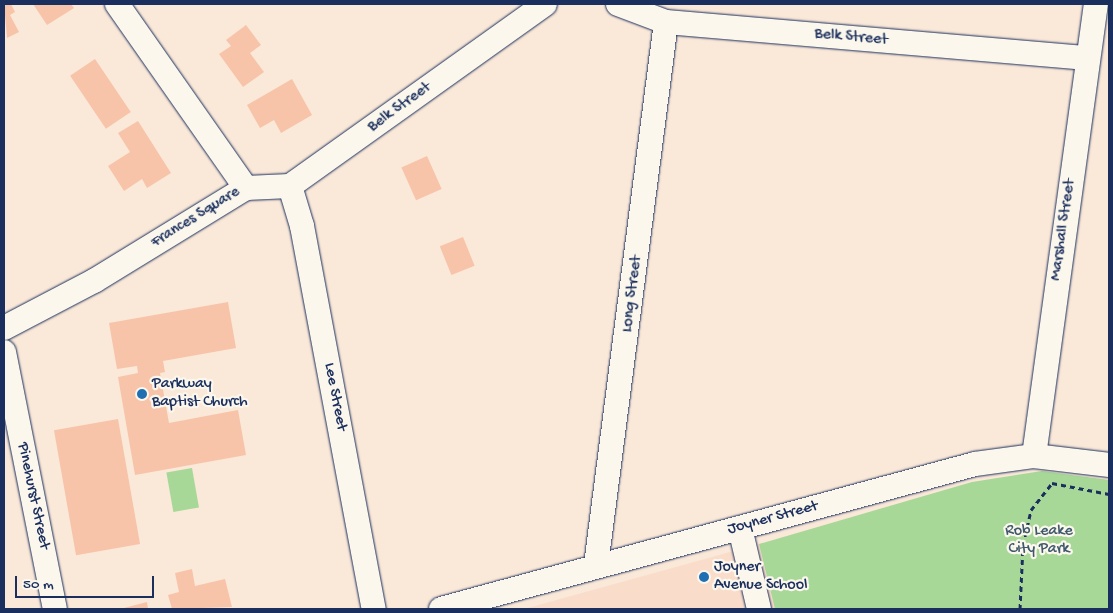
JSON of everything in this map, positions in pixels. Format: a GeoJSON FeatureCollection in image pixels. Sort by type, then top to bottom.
{"type":"FeatureCollection","features":[{"type":"Feature","properties":{"kind":"street","name":"Frances Square"},"geometry":{"type":"LineString","coordinates":[[4,328],[94,280],[246,188],[116,4]]}},
{"type":"Feature","properties":{"kind":"street","name":"Belk Street"},"geometry":{"type":"LineString","coordinates":[[290,186],[545,4]]}},
{"type":"Feature","properties":{"kind":"street","name":"Belk Street"},"geometry":{"type":"LineString","coordinates":[[618,4],[666,22],[1087,58]]}},
{"type":"Feature","properties":{"kind":"street","name":"Marshall Street"},"geometry":{"type":"LineString","coordinates":[[1034,456],[1087,58],[1096,4]]}},
{"type":"Feature","properties":{"kind":"street","name":"Long Street"},"geometry":{"type":"LineString","coordinates":[[596,565],[666,22]]}},
{"type":"Feature","properties":{"kind":"street"},"geometry":{"type":"LineString","coordinates":[[246,188],[290,186]]}},
{"type":"Feature","properties":{"kind":"street","name":"Lee Street"},"geometry":{"type":"LineString","coordinates":[[290,186],[302,226],[374,609]]}},
{"type":"Feature","properties":{"kind":"street","name":"Pinehurst Street"},"geometry":{"type":"LineString","coordinates":[[4,352],[55,609]]}},
{"type":"Feature","properties":{"kind":"street","name":"Joyner Street"},"geometry":{"type":"LineString","coordinates":[[441,609],[596,565],[975,464],[1034,456],[1109,465]]}},
{"type":"Feature","properties":{"kind":"street"},"geometry":{"type":"LineString","coordinates":[[740,528],[759,609]]}},
{"type":"Feature","properties":{"kind":"path"},"geometry":{"type":"LineString","coordinates":[[1020,609],[1023,544],[1031,510],[1052,483],[1094,487],[1109,494]]}},
{"type":"Feature","properties":{"kind":"shaded area","name":"Joyner Avenue School"},"geometry":{"type":"Polygon","coordinates":[[[759,544],[775,609],[524,609],[759,544]]]}},
{"type":"Feature","properties":{"kind":"green space"},"geometry":{"type":"Polygon","coordinates":[[[192,468],[199,507],[173,512],[166,473],[192,468]]]}},
{"type":"Feature","properties":{"kind":"green space","name":"Rob Leake City Park"},"geometry":{"type":"Polygon","coordinates":[[[1042,471],[1109,480],[1109,609],[775,609],[759,544],[972,482],[1042,471]]]}},
{"type":"Feature","properties":{"kind":"building"},"geometry":{"type":"Polygon","coordinates":[[[4,4],[11,4],[15,12],[10,15],[19,32],[7,38],[4,4]]]}},
{"type":"Feature","properties":{"kind":"building"},"geometry":{"type":"Polygon","coordinates":[[[33,4],[71,4],[74,8],[47,25],[33,4]]]}},
{"type":"Feature","properties":{"kind":"building"},"geometry":{"type":"Polygon","coordinates":[[[246,25],[261,45],[250,53],[264,72],[243,87],[219,54],[231,46],[226,40],[246,25]]]}},
{"type":"Feature","properties":{"kind":"building"},"geometry":{"type":"Polygon","coordinates":[[[95,59],[131,112],[106,129],[70,76],[95,59]]]}},
{"type":"Feature","properties":{"kind":"building"},"geometry":{"type":"Polygon","coordinates":[[[292,79],[312,115],[281,133],[274,120],[260,128],[247,105],[292,79]]]}},
{"type":"Feature","properties":{"kind":"building"},"geometry":{"type":"Polygon","coordinates":[[[138,121],[171,173],[147,188],[142,179],[124,191],[108,166],[130,152],[118,133],[138,121]]]}},
{"type":"Feature","properties":{"kind":"building"},"geometry":{"type":"Polygon","coordinates":[[[427,156],[442,189],[416,200],[401,167],[427,156]]]}},
{"type":"Feature","properties":{"kind":"building"},"geometry":{"type":"Polygon","coordinates":[[[463,237],[475,266],[451,275],[440,246],[463,237]]]}},
{"type":"Feature","properties":{"kind":"building","name":"Parkway Baptist Church"},"geometry":{"type":"Polygon","coordinates":[[[228,302],[236,348],[163,361],[165,372],[160,373],[169,423],[238,410],[246,455],[135,475],[118,377],[138,373],[137,366],[117,369],[109,323],[228,302]]]}},
{"type":"Feature","properties":{"kind":"building"},"geometry":{"type":"Polygon","coordinates":[[[118,419],[140,544],[76,555],[54,430],[118,419]]]}},
{"type":"Feature","properties":{"kind":"building"},"geometry":{"type":"Polygon","coordinates":[[[192,569],[195,586],[225,579],[232,607],[172,609],[168,595],[179,592],[175,573],[192,569]]]}},
{"type":"Feature","properties":{"kind":"building"},"geometry":{"type":"Polygon","coordinates":[[[147,602],[148,609],[120,609],[147,602]]]}},
{"type":"Feature","properties":{"kind":"place","name":"Parkway Baptist Church"},"geometry":{"type":"Point","coordinates":[142,394]}},
{"type":"Feature","properties":{"kind":"place","name":"Joyner Avenue School"},"geometry":{"type":"Point","coordinates":[704,577]}}]}
